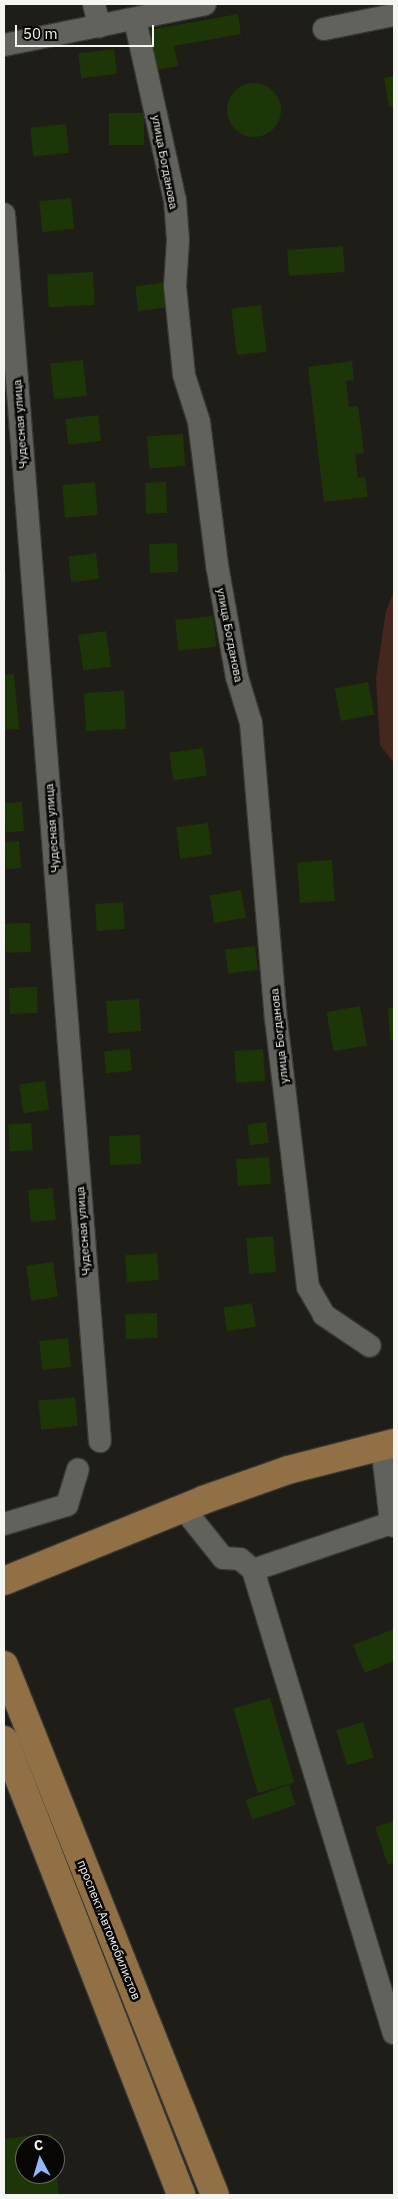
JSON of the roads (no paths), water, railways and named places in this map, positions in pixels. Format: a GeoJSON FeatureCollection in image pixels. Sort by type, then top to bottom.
{"type":"FeatureCollection","features":[{"type":"Feature","properties":{"kind":"main road"},"geometry":{"type":"LineString","coordinates":[[4,1581],[183,1508],[288,1470],[388,1445]]}},
{"type":"Feature","properties":{"kind":"main road","name":"проспект Автомобилистов"},"geometry":{"type":"LineString","coordinates":[[4,1665],[215,2195]]}},
{"type":"Feature","properties":{"kind":"main road"},"geometry":{"type":"LineString","coordinates":[[4,1740],[181,2195]]}},
{"type":"Feature","properties":{"kind":"street"},"geometry":{"type":"LineString","coordinates":[[94,4],[99,26]]}},
{"type":"Feature","properties":{"kind":"street"},"geometry":{"type":"LineString","coordinates":[[4,45],[135,20],[205,4]]}},
{"type":"Feature","properties":{"kind":"street"},"geometry":{"type":"LineString","coordinates":[[324,30],[394,15]]}},
{"type":"Feature","properties":{"kind":"street","name":"улица Богданова"},"geometry":{"type":"LineString","coordinates":[[135,20],[175,200],[178,240],[175,286],[184,375],[199,422],[220,584],[237,677],[251,723],[276,1019],[308,1287],[324,1315],[370,1346]]}},
{"type":"Feature","properties":{"kind":"street","name":"Чудесная улица"},"geometry":{"type":"LineString","coordinates":[[4,214],[100,1441]]}},
{"type":"Feature","properties":{"kind":"street"},"geometry":{"type":"LineString","coordinates":[[253,1570],[393,1523],[388,1445]]}},
{"type":"Feature","properties":{"kind":"street"},"geometry":{"type":"LineString","coordinates":[[4,1524],[66,1505],[78,1470]]}},
{"type":"Feature","properties":{"kind":"street"},"geometry":{"type":"LineString","coordinates":[[183,1508],[223,1558],[240,1560],[253,1570],[394,2033]]}}]}
